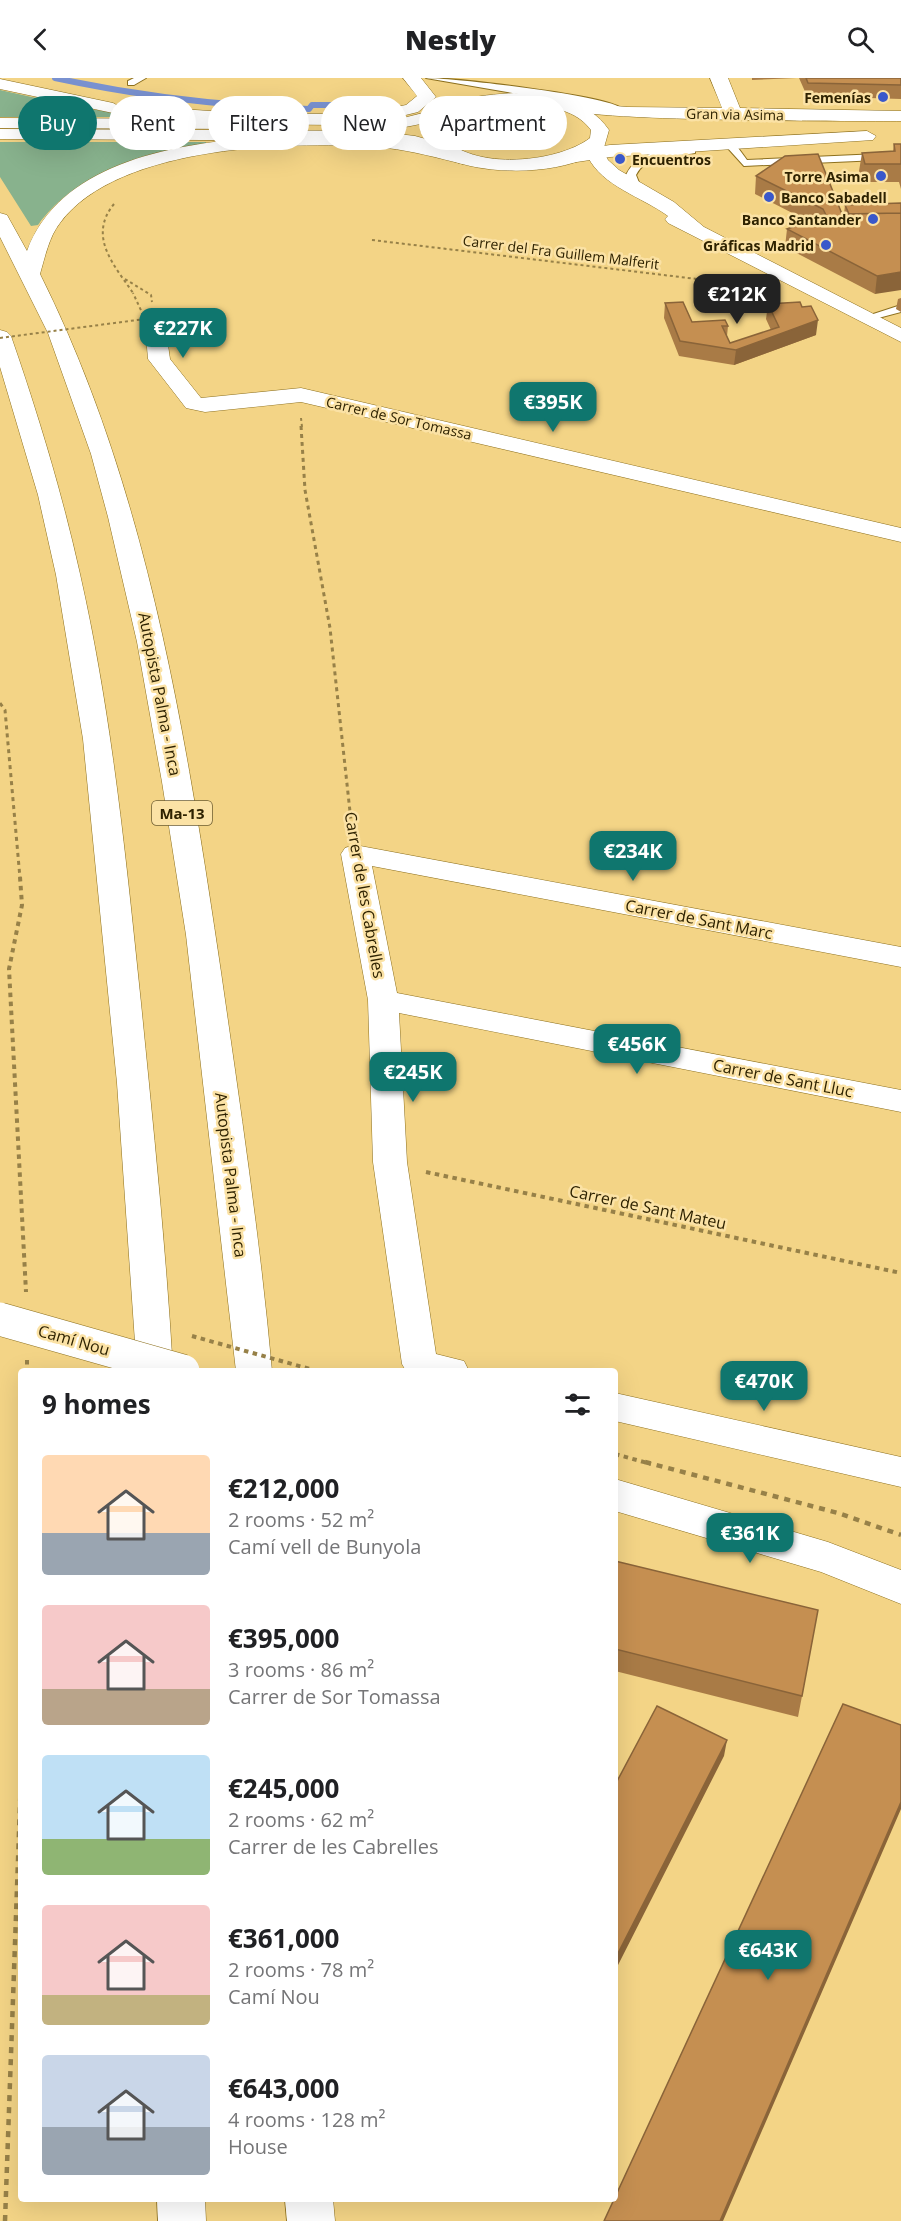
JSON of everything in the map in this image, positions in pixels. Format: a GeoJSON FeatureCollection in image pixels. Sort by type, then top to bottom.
{"type":"FeatureCollection","features":[{"type":"Feature","properties":{"kind":"main road"},"geometry":{"type":"LineString","coordinates":[[196,116],[228,118],[379,117],[408,111],[426,101],[424,90],[412,78]]}},
{"type":"Feature","properties":{"kind":"main road"},"geometry":{"type":"LineString","coordinates":[[412,78],[442,96]]}},
{"type":"Feature","properties":{"kind":"main road"},"geometry":{"type":"LineString","coordinates":[[426,78],[475,92],[502,96]]}},
{"type":"Feature","properties":{"kind":"main road"},"geometry":{"type":"LineString","coordinates":[[719,78],[733,114],[742,120],[745,133],[740,139],[727,143]]}},
{"type":"Feature","properties":{"kind":"main road"},"geometry":{"type":"LineString","coordinates":[[0,84],[78,103],[109,107]]}},
{"type":"Feature","properties":{"kind":"main road"},"geometry":{"type":"LineString","coordinates":[[569,106],[594,120],[600,131],[596,147],[607,170],[667,206],[694,227]]}},
{"type":"Feature","properties":{"kind":"main road","name":"Gran via Asima"},"geometry":{"type":"LineString","coordinates":[[569,106],[648,113],[901,116]]}},
{"type":"Feature","properties":{"kind":"main road"},"geometry":{"type":"LineString","coordinates":[[309,124],[388,124],[419,119]]}},
{"type":"Feature","properties":{"kind":"main road"},"geometry":{"type":"LineString","coordinates":[[7,129],[208,125]]}},
{"type":"Feature","properties":{"kind":"main road"},"geometry":{"type":"LineString","coordinates":[[7,129],[373,136],[419,142]]}},
{"type":"Feature","properties":{"kind":"main road","name":"Gran via Asima"},"geometry":{"type":"LineString","coordinates":[[596,147],[889,135]]}},
{"type":"Feature","properties":{"kind":"main road"},"geometry":{"type":"LineString","coordinates":[[30,274],[45,231],[56,215],[71,200],[115,174],[168,156],[246,144],[330,142],[395,144],[463,158],[554,169],[587,177],[694,227],[901,336]]}},
{"type":"Feature","properties":{"kind":"main road"},"geometry":{"type":"LineString","coordinates":[[510,164],[548,163],[596,147]]}},
{"type":"Feature","properties":{"kind":"main road"},"geometry":{"type":"LineString","coordinates":[[445,150],[463,158]]}},
{"type":"Feature","properties":{"kind":"main road","name":"Autopista Palma - Inca"},"geometry":{"type":"LineString","coordinates":[[0,219],[30,274],[62,345],[109,479],[133,563],[154,663],[203,940],[254,1368]]}},
{"type":"Feature","properties":{"kind":"main road","name":"Carrer de Sor Tomassa"},"geometry":{"type":"LineString","coordinates":[[155,324],[159,359],[194,403],[205,405],[301,395],[901,535]]}},
{"type":"Feature","properties":{"kind":"main road"},"geometry":{"type":"LineString","coordinates":[[0,337],[16,378],[46,479],[86,662],[112,853],[139,1143],[155,1368]]}},
{"type":"Feature","properties":{"kind":"main road","name":"Carrer de Sant Marc"},"geometry":{"type":"LineString","coordinates":[[356,855],[901,957]]}},
{"type":"Feature","properties":{"kind":"main road","name":"Carrer de les Cabrelles"},"geometry":{"type":"LineString","coordinates":[[356,855],[383,1000],[390,1162],[420,1364],[438,1368]]}},
{"type":"Feature","properties":{"kind":"main road","name":"Carrer de Sant Lluc"},"geometry":{"type":"LineString","coordinates":[[383,1000],[901,1101]]}},
{"type":"Feature","properties":{"kind":"main road","name":"Camí Nou"},"geometry":{"type":"LineString","coordinates":[[13,1312],[174,1368]]}},
{"type":"Feature","properties":{"kind":"main road"},"geometry":{"type":"LineString","coordinates":[[618,1408],[901,1472]]}},
{"type":"Feature","properties":{"kind":"main road"},"geometry":{"type":"LineString","coordinates":[[618,1496],[828,1558],[901,1587]]}},
{"type":"Feature","properties":{"kind":"main road"},"geometry":{"type":"LineString","coordinates":[[181,2202],[182,2221]]}},
{"type":"Feature","properties":{"kind":"main road"},"geometry":{"type":"LineString","coordinates":[[309,2202],[311,2221]]}},
{"type":"Feature","properties":{"kind":"lane"},"geometry":{"type":"LineString","coordinates":[[131,83],[141,78]]}},
{"type":"Feature","properties":{"kind":"lane"},"geometry":{"type":"LineString","coordinates":[[431,78],[472,86],[552,95],[648,113]]}},
{"type":"Feature","properties":{"kind":"lane"},"geometry":{"type":"LineString","coordinates":[[637,190],[631,180],[631,172],[646,159],[727,143],[744,163],[901,156]]}},
{"type":"Feature","properties":{"kind":"lane"},"geometry":{"type":"LineString","coordinates":[[867,318],[901,309]]}},
{"type":"Feature","properties":{"kind":"path"},"geometry":{"type":"LineString","coordinates":[[0,337],[145,319],[133,293],[109,261],[104,221],[106,213],[117,201]]}},
{"type":"Feature","properties":{"kind":"path","name":"Carrer del Fra Guillem Malferit"},"geometry":{"type":"LineString","coordinates":[[372,240],[748,285]]}},
{"type":"Feature","properties":{"kind":"path"},"geometry":{"type":"LineString","coordinates":[[124,279],[151,296]]}},
{"type":"Feature","properties":{"kind":"path","name":"Carrer de les Cabrelles"},"geometry":{"type":"LineString","coordinates":[[301,395],[305,490],[330,628],[356,855]]}},
{"type":"Feature","properties":{"kind":"path"},"geometry":{"type":"LineString","coordinates":[[0,703],[5,710],[22,905],[9,969],[20,1145],[13,1312]]}},
{"type":"Feature","properties":{"kind":"path","name":"Carrer de Sant Mateu"},"geometry":{"type":"LineString","coordinates":[[390,1162],[450,1178],[901,1273]]}},
{"type":"Feature","properties":{"kind":"path"},"geometry":{"type":"LineString","coordinates":[[27,1349],[27,1368]]}},
{"type":"Feature","properties":{"kind":"path"},"geometry":{"type":"LineString","coordinates":[[618,1455],[838,1513],[901,1535]]}},
{"type":"Feature","properties":{"kind":"path"},"geometry":{"type":"LineString","coordinates":[[5,2221],[18,1861]]}},
{"type":"Feature","properties":{"kind":"green space"},"geometry":{"type":"Polygon","coordinates":[[[0,90],[27,96],[18,96],[18,117],[0,117],[0,90]]]}},
{"type":"Feature","properties":{"kind":"green space"},"geometry":{"type":"Polygon","coordinates":[[[97,110],[109,112],[109,117],[97,117],[97,110]]]}},
{"type":"Feature","properties":{"kind":"green space"},"geometry":{"type":"Polygon","coordinates":[[[0,142],[18,142],[18,150],[97,150],[97,142],[109,142],[109,150],[183,150],[136,162],[93,179],[73,191],[55,206],[38,225],[31,226],[0,177],[0,142]]]}},
{"type":"Feature","properties":{"kind":"green space"},"geometry":{"type":"Polygon","coordinates":[[[196,142],[206,142],[206,144],[196,147],[196,142]]]}},
{"type":"Feature","properties":{"kind":"building"},"geometry":{"type":"Polygon","coordinates":[[[806,78],[901,78],[901,85],[808,83],[806,78]]]}},
{"type":"Feature","properties":{"kind":"building"},"geometry":{"type":"Polygon","coordinates":[[[894,144],[901,144],[901,164],[865,164],[862,153],[895,151],[894,144]]]}},
{"type":"Feature","properties":{"kind":"building"},"geometry":{"type":"Polygon","coordinates":[[[818,154],[842,214],[901,213],[901,272],[877,276],[787,229],[826,215],[823,209],[756,176],[785,156],[818,154]]]}},
{"type":"Feature","properties":{"kind":"building"},"geometry":{"type":"Polygon","coordinates":[[[901,203],[901,213],[849,214],[845,205],[901,203]]]}},
{"type":"Feature","properties":{"kind":"building"},"geometry":{"type":"Polygon","coordinates":[[[683,302],[692,322],[725,320],[728,326],[722,326],[730,343],[779,327],[768,304],[800,302],[802,307],[811,306],[818,320],[736,350],[680,341],[665,303],[683,302]]]}},
{"type":"Feature","properties":{"kind":"building"},"geometry":{"type":"Polygon","coordinates":[[[618,1562],[818,1610],[802,1696],[618,1650],[618,1562]]]}},
{"type":"Feature","properties":{"kind":"building"},"geometry":{"type":"Polygon","coordinates":[[[843,1704],[901,1725],[901,1802],[720,2221],[604,2221],[613,2202],[618,2202],[618,2191],[843,1704]]]}},
{"type":"Feature","properties":{"kind":"building"},"geometry":{"type":"Polygon","coordinates":[[[657,1706],[727,1740],[618,1953],[618,1779],[657,1706]]]}},
{"type":"Feature","properties":{"kind":"waterway"},"geometry":{"type":"LineString","coordinates":[[55,78],[118,90],[213,103],[309,109],[312,105],[321,105]]}},
{"type":"Feature","properties":{"kind":"place","name":"Femenías"},"geometry":{"type":"Point","coordinates":[883,97]}},
{"type":"Feature","properties":{"kind":"place","name":"Encuentros"},"geometry":{"type":"Point","coordinates":[620,159]}},
{"type":"Feature","properties":{"kind":"place","name":"Torre Asima"},"geometry":{"type":"Point","coordinates":[881,176]}},
{"type":"Feature","properties":{"kind":"place","name":"Banco Sabadell"},"geometry":{"type":"Point","coordinates":[769,197]}},
{"type":"Feature","properties":{"kind":"place","name":"Banco Santander"},"geometry":{"type":"Point","coordinates":[873,219]}},
{"type":"Feature","properties":{"kind":"place","name":"Gráficas Madrid"},"geometry":{"type":"Point","coordinates":[826,245]}}]}
